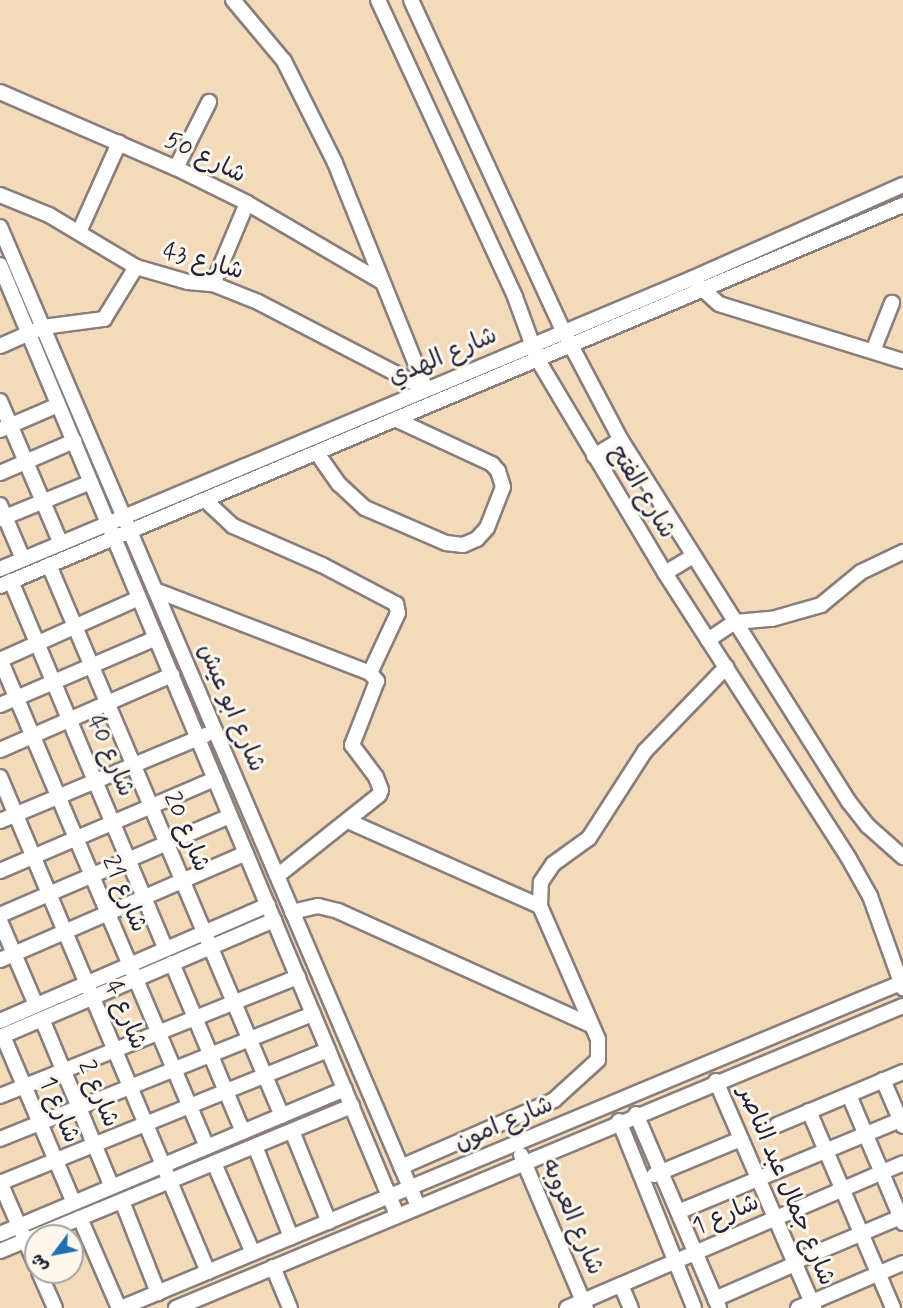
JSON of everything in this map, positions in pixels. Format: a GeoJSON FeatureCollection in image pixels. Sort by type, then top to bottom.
{"type":"FeatureCollection","features":[{"type":"Feature","properties":{"kind":"street"},"geometry":{"type":"LineString","coordinates":[[233,0],[284,61],[335,163],[426,389]]}},
{"type":"Feature","properties":{"kind":"street","name":"شارع الفتح"},"geometry":{"type":"LineString","coordinates":[[378,0],[515,297],[538,360],[665,573],[865,886],[887,938],[902,984]]}},
{"type":"Feature","properties":{"kind":"street","name":"شارع الفتح"},"geometry":{"type":"LineString","coordinates":[[411,0],[564,332],[621,440],[849,802],[868,826],[903,857]]}},
{"type":"Feature","properties":{"kind":"street","name":"شارع 50"},"geometry":{"type":"LineString","coordinates":[[0,92],[176,168],[247,203],[382,282]]}},
{"type":"Feature","properties":{"kind":"street"},"geometry":{"type":"LineString","coordinates":[[176,168],[209,102]]}},
{"type":"Feature","properties":{"kind":"street"},"geometry":{"type":"LineString","coordinates":[[80,232],[119,143]]}},
{"type":"Feature","properties":{"kind":"street","name":"شارع الهدي"},"geometry":{"type":"LineString","coordinates":[[0,569],[693,278],[903,185]]}},
{"type":"Feature","properties":{"kind":"street","name":"شارع 43"},"geometry":{"type":"LineString","coordinates":[[0,195],[80,232],[136,267],[188,282],[213,284],[258,302],[426,389]]}},
{"type":"Feature","properties":{"kind":"street"},"geometry":{"type":"LineString","coordinates":[[213,284],[247,203]]}},
{"type":"Feature","properties":{"kind":"street","name":"شارع الهدي"},"geometry":{"type":"LineString","coordinates":[[6,583],[903,205]]}},
{"type":"Feature","properties":{"kind":"street","name":"شارع ابو عيش"},"geometry":{"type":"LineString","coordinates":[[0,227],[418,1206]]}},
{"type":"Feature","properties":{"kind":"street","name":"شارع ابو عيش"},"geometry":{"type":"LineString","coordinates":[[0,265],[4,289],[29,333],[397,1215]]}},
{"type":"Feature","properties":{"kind":"street"},"geometry":{"type":"LineString","coordinates":[[0,346],[43,327],[108,316],[136,267]]}},
{"type":"Feature","properties":{"kind":"street"},"geometry":{"type":"LineString","coordinates":[[693,278],[702,290],[719,304],[903,361]]}},
{"type":"Feature","properties":{"kind":"street"},"geometry":{"type":"LineString","coordinates":[[873,351],[892,303]]}},
{"type":"Feature","properties":{"kind":"street"},"geometry":{"type":"LineString","coordinates":[[0,401],[5,428],[26,462],[61,544]]}},
{"type":"Feature","properties":{"kind":"street"},"geometry":{"type":"LineString","coordinates":[[5,428],[58,405]]}},
{"type":"Feature","properties":{"kind":"street"},"geometry":{"type":"LineString","coordinates":[[317,453],[339,484],[366,508],[446,543],[463,545],[477,538],[487,528],[503,487],[498,471],[482,459],[396,420]]}},
{"type":"Feature","properties":{"kind":"street"},"geometry":{"type":"LineString","coordinates":[[594,456],[621,440]]}},
{"type":"Feature","properties":{"kind":"street"},"geometry":{"type":"LineString","coordinates":[[0,473],[74,441]]}},
{"type":"Feature","properties":{"kind":"street"},"geometry":{"type":"LineString","coordinates":[[23,559],[2,514],[91,482]]}},
{"type":"Feature","properties":{"kind":"street"},"geometry":{"type":"LineString","coordinates":[[206,500],[233,526],[322,565],[396,604],[398,613],[370,673]]}},
{"type":"Feature","properties":{"kind":"street"},"geometry":{"type":"LineString","coordinates":[[708,640],[735,622],[772,620],[821,605],[861,572],[903,552]]}},
{"type":"Feature","properties":{"kind":"street"},"geometry":{"type":"LineString","coordinates":[[665,573],[693,556]]}},
{"type":"Feature","properties":{"kind":"street","name":"شارع 20"},"geometry":{"type":"LineString","coordinates":[[49,565],[282,1116]]}},
{"type":"Feature","properties":{"kind":"street","name":"شارع 40"},"geometry":{"type":"LineString","coordinates":[[6,583],[38,643],[166,949]]}},
{"type":"Feature","properties":{"kind":"street"},"geometry":{"type":"LineString","coordinates":[[155,590],[370,673],[377,681],[376,690],[352,745],[381,790],[348,821],[277,876]]}},
{"type":"Feature","properties":{"kind":"street"},"geometry":{"type":"LineString","coordinates":[[0,660],[139,598]]}},
{"type":"Feature","properties":{"kind":"street"},"geometry":{"type":"LineString","coordinates":[[0,705],[156,638]]}},
{"type":"Feature","properties":{"kind":"street","name":"شارع 21"},"geometry":{"type":"LineString","coordinates":[[0,660],[207,1147]]}},
{"type":"Feature","properties":{"kind":"street"},"geometry":{"type":"LineString","coordinates":[[401,1167],[554,1100],[598,1060],[600,1047],[540,906],[538,895],[546,872],[589,838],[645,751],[726,667]]}},
{"type":"Feature","properties":{"kind":"street"},"geometry":{"type":"LineString","coordinates":[[0,750],[172,675]]}},
{"type":"Feature","properties":{"kind":"street"},"geometry":{"type":"LineString","coordinates":[[0,820],[215,731]]}},
{"type":"Feature","properties":{"kind":"street","name":"شارع 4"},"geometry":{"type":"LineString","coordinates":[[0,777],[208,1272]]}},
{"type":"Feature","properties":{"kind":"street"},"geometry":{"type":"LineString","coordinates":[[0,871],[215,779]]}},
{"type":"Feature","properties":{"kind":"street"},"geometry":{"type":"LineString","coordinates":[[0,915],[230,816]]}},
{"type":"Feature","properties":{"kind":"street"},"geometry":{"type":"LineString","coordinates":[[348,821],[540,906]]}},
{"type":"Feature","properties":{"kind":"street"},"geometry":{"type":"LineString","coordinates":[[0,960],[246,853]]}},
{"type":"Feature","properties":{"kind":"street"},"geometry":{"type":"LineString","coordinates":[[0,1021],[205,932],[284,892]]}},
{"type":"Feature","properties":{"kind":"street"},"geometry":{"type":"LineString","coordinates":[[292,912],[318,906],[338,911],[591,1024]]}},
{"type":"Feature","properties":{"kind":"street"},"geometry":{"type":"LineString","coordinates":[[1,1036],[274,920]]}},
{"type":"Feature","properties":{"kind":"street"},"geometry":{"type":"LineString","coordinates":[[0,921],[36,1005]]}},
{"type":"Feature","properties":{"kind":"street"},"geometry":{"type":"LineString","coordinates":[[172,963],[243,1132]]}},
{"type":"Feature","properties":{"kind":"street"},"geometry":{"type":"LineString","coordinates":[[0,1096],[298,977]]}},
{"type":"Feature","properties":{"kind":"street","name":"شارع امون"},"geometry":{"type":"LineString","coordinates":[[132,1306],[252,1253],[902,984]]}},
{"type":"Feature","properties":{"kind":"street","name":"شارع امون"},"geometry":{"type":"LineString","coordinates":[[176,1308],[619,1121],[903,1006]]}},
{"type":"Feature","properties":{"kind":"street"},"geometry":{"type":"LineString","coordinates":[[0,1140],[313,1014]]}},
{"type":"Feature","properties":{"kind":"street","name":"شارع 2"},"geometry":{"type":"LineString","coordinates":[[42,1019],[112,1187]]}},
{"type":"Feature","properties":{"kind":"street","name":"شارع 1"},"geometry":{"type":"LineString","coordinates":[[1,1036],[74,1203]]}},
{"type":"Feature","properties":{"kind":"street"},"geometry":{"type":"LineString","coordinates":[[24,1238],[0,1182],[328,1050]]}},
{"type":"Feature","properties":{"kind":"street"},"geometry":{"type":"LineString","coordinates":[[777,1125],[903,1072]]}},
{"type":"Feature","properties":{"kind":"street"},"geometry":{"type":"LineString","coordinates":[[678,1212],[866,1134],[902,1122],[884,1080]]}},
{"type":"Feature","properties":{"kind":"street","name":"شارع جمال عبد الناصر"},"geometry":{"type":"LineString","coordinates":[[716,1081],[813,1305]]}},
{"type":"Feature","properties":{"kind":"street"},"geometry":{"type":"LineString","coordinates":[[0,1234],[345,1089]]}},
{"type":"Feature","properties":{"kind":"street"},"geometry":{"type":"LineString","coordinates":[[636,1114],[717,1304],[794,1263],[861,1233],[902,1219],[849,1095]]}},
{"type":"Feature","properties":{"kind":"street"},"geometry":{"type":"LineString","coordinates":[[65,1224],[352,1106]]}},
{"type":"Feature","properties":{"kind":"street"},"geometry":{"type":"LineString","coordinates":[[809,1111],[893,1308]]}},
{"type":"Feature","properties":{"kind":"street"},"geometry":{"type":"LineString","coordinates":[[619,1121],[693,1308]]}},
{"type":"Feature","properties":{"kind":"street"},"geometry":{"type":"LineString","coordinates":[[292,1131],[329,1222]]}},
{"type":"Feature","properties":{"kind":"street"},"geometry":{"type":"LineString","coordinates":[[642,1180],[741,1139]]}},
{"type":"Feature","properties":{"kind":"street","name":"شارع العروبه"},"geometry":{"type":"LineString","coordinates":[[516,1143],[584,1305]]}},
{"type":"Feature","properties":{"kind":"street"},"geometry":{"type":"LineString","coordinates":[[255,1146],[291,1237]]}},
{"type":"Feature","properties":{"kind":"street"},"geometry":{"type":"LineString","coordinates":[[214,1163],[252,1253]]}},
{"type":"Feature","properties":{"kind":"street","name":"شارع 1"},"geometry":{"type":"LineString","coordinates":[[567,1308],[584,1305],[621,1285],[903,1163]]}},
{"type":"Feature","properties":{"kind":"street"},"geometry":{"type":"LineString","coordinates":[[122,1201],[158,1293]]}},
{"type":"Feature","properties":{"kind":"street"},"geometry":{"type":"LineString","coordinates":[[80,1218],[132,1306]]}},
{"type":"Feature","properties":{"kind":"street"},"geometry":{"type":"LineString","coordinates":[[0,1251],[24,1240]]}},
{"type":"Feature","properties":{"kind":"street"},"geometry":{"type":"LineString","coordinates":[[798,1308],[813,1305],[903,1263]]}},
{"type":"Feature","properties":{"kind":"street"},"geometry":{"type":"LineString","coordinates":[[273,1267],[290,1308]]}},
{"type":"Feature","properties":{"kind":"street"},"geometry":{"type":"LineString","coordinates":[[44,1284],[55,1308]]}},
{"type":"Feature","properties":{"kind":"street"},"geometry":{"type":"LineString","coordinates":[[621,1285],[631,1308]]}}]}
